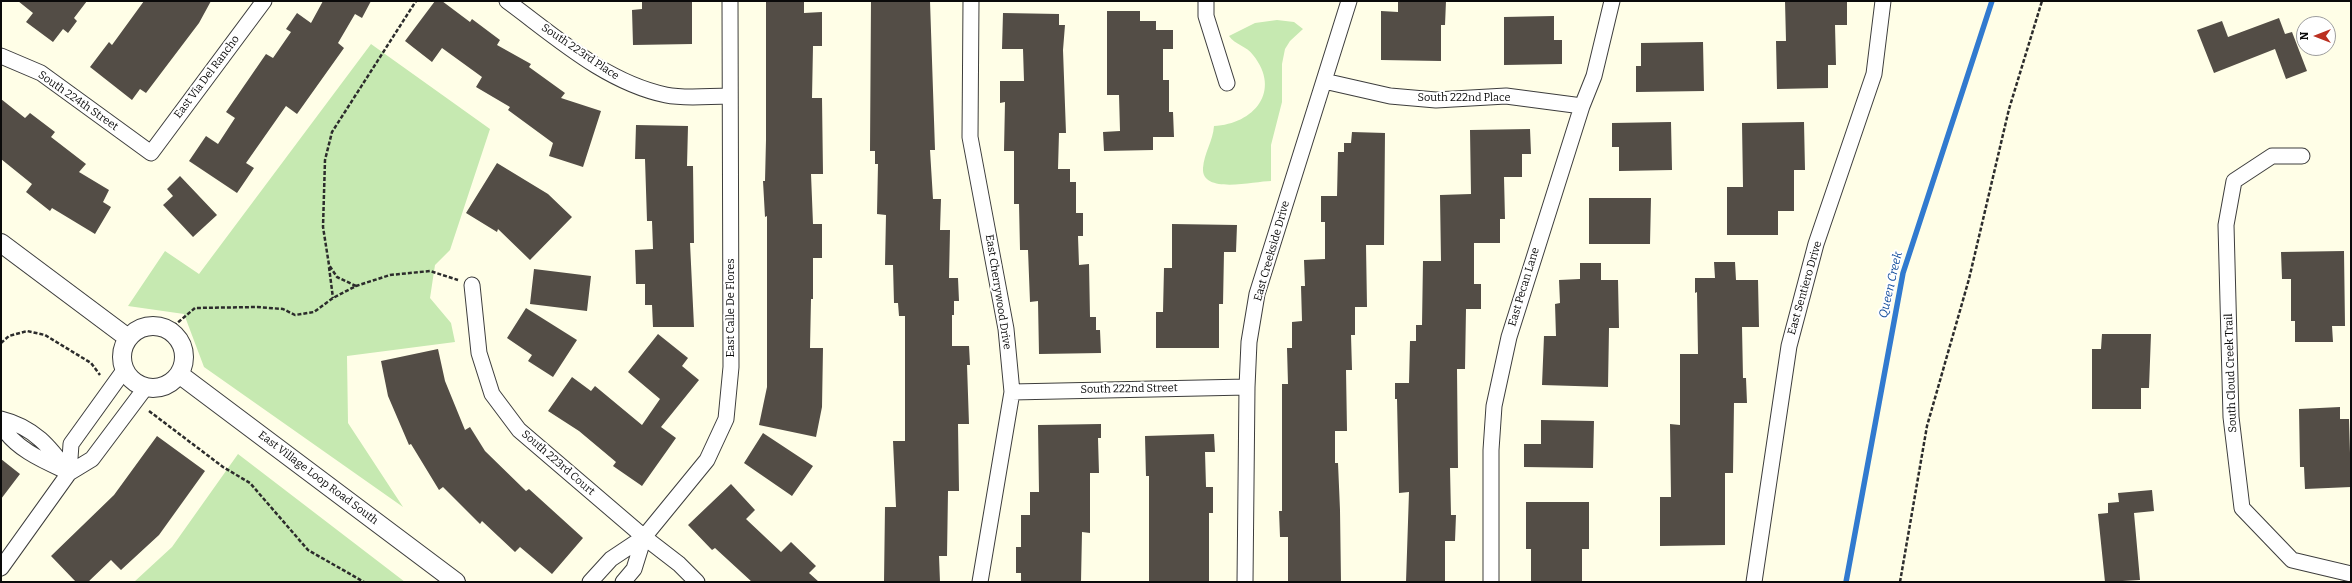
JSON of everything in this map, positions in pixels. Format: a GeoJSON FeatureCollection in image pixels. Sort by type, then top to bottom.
{"type":"FeatureCollection","features":[{"type":"Feature","properties":{"kind":"street","name":"East Via Del Rancho"},"geometry":{"type":"LineString","coordinates":[[151,153],[264,1]]}},
{"type":"Feature","properties":{"kind":"street","name":"South 223rd Place"},"geometry":{"type":"LineString","coordinates":[[507,1],[589,61],[622,81],[667,95],[729,96]]}},
{"type":"Feature","properties":{"kind":"street","name":"East Calle De Flores"},"geometry":{"type":"LineString","coordinates":[[623,582],[634,569],[644,537],[707,460],[726,419],[732,367],[729,96],[730,1]]}},
{"type":"Feature","properties":{"kind":"street","name":"East Cherrywood Drive"},"geometry":{"type":"LineString","coordinates":[[971,1],[970,137],[1006,329],[1012,392],[980,582]]}},
{"type":"Feature","properties":{"kind":"street"},"geometry":{"type":"LineString","coordinates":[[1206,1],[1206,16],[1227,83]]}},
{"type":"Feature","properties":{"kind":"street","name":"East Creekside Drive"},"geometry":{"type":"LineString","coordinates":[[1245,582],[1247,387],[1249,342],[1257,294],[1349,1]]}},
{"type":"Feature","properties":{"kind":"street","name":"East Pecan Lane"},"geometry":{"type":"LineString","coordinates":[[1491,582],[1491,450],[1494,406],[1509,337],[1582,106],[1594,76],[1612,1]]}},
{"type":"Feature","properties":{"kind":"street","name":"East Sentiero Drive"},"geometry":{"type":"LineString","coordinates":[[1754,582],[1788,346],[1816,244],[1874,74],[1883,1]]}},
{"type":"Feature","properties":{"kind":"street","name":"South 224th Street"},"geometry":{"type":"LineString","coordinates":[[1,56],[41,73],[151,153]]}},
{"type":"Feature","properties":{"kind":"street","name":"South 222nd Place"},"geometry":{"type":"LineString","coordinates":[[1324,80],[1390,96],[1436,100],[1506,96],[1582,106]]}},
{"type":"Feature","properties":{"kind":"street","name":"South Cloud Creek Trail"},"geometry":{"type":"LineString","coordinates":[[2302,156],[2272,156],[2234,181],[2226,225],[2231,417],[2242,508],[2292,560],[2351,574]]}},
{"type":"Feature","properties":{"kind":"street"},"geometry":{"type":"LineString","coordinates":[[1,243],[128,338]]}},
{"type":"Feature","properties":{"kind":"street","name":"South 223rd Court"},"geometry":{"type":"LineString","coordinates":[[472,285],[479,353],[492,394],[519,430],[644,537],[679,564],[697,582]]}},
{"type":"Feature","properties":{"kind":"street"},"geometry":{"type":"LineString","coordinates":[[1,568],[69,473],[92,458],[140,394],[164,386],[179,374],[184,365],[184,355],[179,341],[169,330],[152,326],[139,330],[128,338],[122,358],[124,369],[140,394]]}},
{"type":"Feature","properties":{"kind":"street"},"geometry":{"type":"LineString","coordinates":[[69,473],[72,444],[124,369]]}},
{"type":"Feature","properties":{"kind":"street","name":"East Village Loop Road South"},"geometry":{"type":"LineString","coordinates":[[179,374],[456,582]]}},
{"type":"Feature","properties":{"kind":"street","name":"South 222nd Street"},"geometry":{"type":"LineString","coordinates":[[1012,392],[1247,387]]}},
{"type":"Feature","properties":{"kind":"street"},"geometry":{"type":"LineString","coordinates":[[1,419],[19,423],[49,446],[69,473]]}},
{"type":"Feature","properties":{"kind":"street"},"geometry":{"type":"LineString","coordinates":[[1,425],[8,436],[30,452],[69,473]]}},
{"type":"Feature","properties":{"kind":"street"},"geometry":{"type":"LineString","coordinates":[[590,582],[610,559],[644,537]]}},
{"type":"Feature","properties":{"kind":"path"},"geometry":{"type":"LineString","coordinates":[[333,298],[323,227],[325,160],[332,132],[416,1]]}},
{"type":"Feature","properties":{"kind":"path"},"geometry":{"type":"LineString","coordinates":[[1900,582],[1927,426],[1969,279],[2008,109],[2042,1]]}},
{"type":"Feature","properties":{"kind":"path"},"geometry":{"type":"LineString","coordinates":[[329,265],[337,278],[356,286]]}},
{"type":"Feature","properties":{"kind":"path"},"geometry":{"type":"LineString","coordinates":[[169,330],[195,308],[257,307],[283,309],[295,315],[314,312],[333,298],[356,286],[390,275],[430,271],[472,285]]}},
{"type":"Feature","properties":{"kind":"path"},"geometry":{"type":"LineString","coordinates":[[1,343],[9,336],[27,331],[45,335],[91,363],[101,377],[112,386]]}},
{"type":"Feature","properties":{"kind":"path"},"geometry":{"type":"LineString","coordinates":[[140,394],[170,424],[223,467],[250,483],[308,550],[364,582]]}},
{"type":"Feature","properties":{"kind":"green space"},"geometry":{"type":"Polygon","coordinates":[[[1277,20],[1294,22],[1303,29],[1290,41],[1285,49],[1282,64],[1282,102],[1271,145],[1271,181],[1230,185],[1219,184],[1211,181],[1205,176],[1203,168],[1214,126],[1228,124],[1241,119],[1252,112],[1264,93],[1265,81],[1261,68],[1250,52],[1234,42],[1229,36],[1255,23],[1277,20]]]}},
{"type":"Feature","properties":{"kind":"green space"},"geometry":{"type":"Polygon","coordinates":[[[371,44],[490,129],[450,250],[435,265],[430,298],[451,323],[455,342],[347,356],[348,423],[403,507],[204,367],[184,314],[128,306],[165,251],[199,274],[371,44]]]}},
{"type":"Feature","properties":{"kind":"green space"},"geometry":{"type":"Polygon","coordinates":[[[238,454],[405,582],[134,582],[172,547],[238,454]]]}},
{"type":"Feature","properties":{"kind":"building"},"geometry":{"type":"Polygon","coordinates":[[[18,1],[87,1],[74,18],[77,21],[68,33],[63,29],[53,42],[26,22],[33,13],[18,1]]]}},
{"type":"Feature","properties":{"kind":"building"},"geometry":{"type":"Polygon","coordinates":[[[144,1],[211,1],[199,23],[146,93],[140,89],[132,100],[90,67],[109,42],[112,45],[144,1]]]}},
{"type":"Feature","properties":{"kind":"building"},"geometry":{"type":"Polygon","coordinates":[[[323,1],[371,1],[362,18],[355,14],[338,43],[344,48],[297,114],[286,106],[246,163],[254,168],[237,193],[189,161],[206,136],[218,144],[235,118],[226,112],[266,54],[273,58],[291,32],[286,29],[297,13],[311,23],[323,1]]]}},
{"type":"Feature","properties":{"kind":"building"},"geometry":{"type":"Polygon","coordinates":[[[435,1],[442,1],[470,22],[472,19],[500,40],[497,45],[531,64],[529,67],[565,93],[561,98],[601,111],[583,167],[549,156],[553,143],[508,110],[510,107],[476,87],[482,77],[442,48],[432,62],[405,41],[435,1]]]}},
{"type":"Feature","properties":{"kind":"building"},"geometry":{"type":"Polygon","coordinates":[[[642,1],[692,1],[692,44],[633,45],[632,10],[642,9],[642,1]]]}},
{"type":"Feature","properties":{"kind":"building"},"geometry":{"type":"Polygon","coordinates":[[[766,1],[804,1],[804,13],[822,12],[822,46],[813,46],[812,98],[822,98],[823,174],[811,174],[813,224],[822,224],[822,258],[813,258],[813,299],[811,299],[810,348],[823,348],[822,407],[816,437],[759,425],[767,387],[767,216],[765,217],[763,181],[765,181],[766,140],[766,1]]]}},
{"type":"Feature","properties":{"kind":"building"},"geometry":{"type":"Polygon","coordinates":[[[871,1],[930,1],[935,150],[930,150],[933,199],[941,199],[940,230],[950,230],[949,278],[958,278],[959,301],[954,301],[954,315],[952,315],[952,346],[969,346],[970,365],[967,365],[969,424],[958,424],[959,491],[948,491],[947,556],[939,556],[940,582],[884,582],[885,507],[896,507],[893,441],[905,441],[905,316],[899,316],[898,303],[894,303],[893,265],[885,265],[886,215],[877,214],[878,164],[875,164],[875,151],[870,151],[871,1]]]}},
{"type":"Feature","properties":{"kind":"building"},"geometry":{"type":"Polygon","coordinates":[[[1398,1],[1446,1],[1445,25],[1441,25],[1441,61],[1381,60],[1381,11],[1398,12],[1398,1]]]}},
{"type":"Feature","properties":{"kind":"building"},"geometry":{"type":"Polygon","coordinates":[[[1785,1],[1847,1],[1847,25],[1835,25],[1836,65],[1828,65],[1828,88],[1777,89],[1776,41],[1786,41],[1785,1]]]}},
{"type":"Feature","properties":{"kind":"building"},"geometry":{"type":"Polygon","coordinates":[[[1107,11],[1140,11],[1140,21],[1156,21],[1156,30],[1173,30],[1173,49],[1163,49],[1163,80],[1169,80],[1169,112],[1173,112],[1174,137],[1153,137],[1153,150],[1104,151],[1103,132],[1120,131],[1119,95],[1107,95],[1107,11]]]}},
{"type":"Feature","properties":{"kind":"building"},"geometry":{"type":"Polygon","coordinates":[[[1003,13],[1059,14],[1059,25],[1065,25],[1063,50],[1066,133],[1059,133],[1058,169],[1070,169],[1070,182],[1076,182],[1076,213],[1083,213],[1083,236],[1078,236],[1079,265],[1089,264],[1090,317],[1096,317],[1096,330],[1100,330],[1101,353],[1039,354],[1038,301],[1030,302],[1028,250],[1020,250],[1019,204],[1014,204],[1014,151],[1004,151],[1005,102],[1000,103],[1000,81],[1024,81],[1023,49],[1002,49],[1003,13]]]}},
{"type":"Feature","properties":{"kind":"building"},"geometry":{"type":"Polygon","coordinates":[[[1554,16],[1554,40],[1562,40],[1562,64],[1504,65],[1504,17],[1554,16]]]}},
{"type":"Feature","properties":{"kind":"building"},"geometry":{"type":"Polygon","coordinates":[[[2279,18],[2285,34],[2292,32],[2296,42],[2296,56],[2301,56],[2307,71],[2286,79],[2275,49],[2214,73],[2197,30],[2222,21],[2228,37],[2279,18]]]}},
{"type":"Feature","properties":{"kind":"building"},"geometry":{"type":"Polygon","coordinates":[[[1703,42],[1704,91],[1636,92],[1636,66],[1641,66],[1641,43],[1703,42]]]}},
{"type":"Feature","properties":{"kind":"building"},"geometry":{"type":"Polygon","coordinates":[[[1,99],[25,118],[30,113],[55,132],[51,137],[86,164],[79,172],[109,190],[103,202],[111,207],[95,234],[52,208],[50,211],[26,192],[32,184],[1,159],[1,99]]]}},
{"type":"Feature","properties":{"kind":"building"},"geometry":{"type":"Polygon","coordinates":[[[1671,122],[1672,170],[1619,171],[1619,147],[1612,147],[1612,123],[1671,122]]]}},
{"type":"Feature","properties":{"kind":"building"},"geometry":{"type":"Polygon","coordinates":[[[1804,122],[1805,170],[1794,170],[1794,211],[1778,211],[1778,235],[1727,235],[1727,187],[1743,187],[1742,123],[1804,122]]]}},
{"type":"Feature","properties":{"kind":"building"},"geometry":{"type":"Polygon","coordinates":[[[636,125],[688,126],[687,166],[693,166],[694,243],[690,243],[694,327],[653,327],[652,305],[645,305],[645,284],[636,284],[635,250],[653,249],[652,221],[647,221],[645,159],[635,159],[636,125]]]}},
{"type":"Feature","properties":{"kind":"building"},"geometry":{"type":"Polygon","coordinates":[[[1530,129],[1531,154],[1522,154],[1522,177],[1504,177],[1505,219],[1500,219],[1500,243],[1474,243],[1474,284],[1481,284],[1481,309],[1466,309],[1465,369],[1457,369],[1458,468],[1450,468],[1451,515],[1456,515],[1455,541],[1445,541],[1445,582],[1406,582],[1409,492],[1399,493],[1397,399],[1395,399],[1395,383],[1409,383],[1410,341],[1416,341],[1416,325],[1422,325],[1423,261],[1441,261],[1440,195],[1471,194],[1470,130],[1530,129]]]}},
{"type":"Feature","properties":{"kind":"building"},"geometry":{"type":"Polygon","coordinates":[[[1352,132],[1385,133],[1384,245],[1366,245],[1367,307],[1355,307],[1355,335],[1351,335],[1352,370],[1346,370],[1347,431],[1335,431],[1335,463],[1338,463],[1340,510],[1341,582],[1288,582],[1288,537],[1280,537],[1279,511],[1282,511],[1282,384],[1288,384],[1287,348],[1292,348],[1292,322],[1302,321],[1301,286],[1305,286],[1304,260],[1325,259],[1325,222],[1321,222],[1321,196],[1337,196],[1338,152],[1344,152],[1344,143],[1351,143],[1352,132]]]}},
{"type":"Feature","properties":{"kind":"building"},"geometry":{"type":"Polygon","coordinates":[[[497,163],[548,194],[572,217],[530,260],[498,229],[497,232],[466,213],[497,163]]]}},
{"type":"Feature","properties":{"kind":"building"},"geometry":{"type":"Polygon","coordinates":[[[180,176],[217,215],[193,237],[163,205],[173,196],[167,189],[180,176]]]}},
{"type":"Feature","properties":{"kind":"building"},"geometry":{"type":"Polygon","coordinates":[[[1589,198],[1651,198],[1650,244],[1589,244],[1589,198]]]}},
{"type":"Feature","properties":{"kind":"building"},"geometry":{"type":"Polygon","coordinates":[[[1172,224],[1237,225],[1236,252],[1224,252],[1223,304],[1219,304],[1219,348],[1156,348],[1156,312],[1163,312],[1164,268],[1172,268],[1172,224]]]}},
{"type":"Feature","properties":{"kind":"building"},"geometry":{"type":"Polygon","coordinates":[[[2344,251],[2345,326],[2332,326],[2333,342],[2295,342],[2295,321],[2291,321],[2291,279],[2282,279],[2281,252],[2344,251]]]}},
{"type":"Feature","properties":{"kind":"building"},"geometry":{"type":"Polygon","coordinates":[[[1714,262],[1735,262],[1736,280],[1758,280],[1759,327],[1742,327],[1743,378],[1746,378],[1747,403],[1734,403],[1733,473],[1725,473],[1725,545],[1660,546],[1660,497],[1671,497],[1670,424],[1680,425],[1680,354],[1698,354],[1697,292],[1695,293],[1695,278],[1715,278],[1714,262]]]}},
{"type":"Feature","properties":{"kind":"building"},"geometry":{"type":"Polygon","coordinates":[[[1580,263],[1601,263],[1601,280],[1618,280],[1619,328],[1609,328],[1608,387],[1542,385],[1544,336],[1556,336],[1555,304],[1560,303],[1559,280],[1580,279],[1580,263]]]}},
{"type":"Feature","properties":{"kind":"building"},"geometry":{"type":"Polygon","coordinates":[[[534,269],[591,276],[587,311],[530,304],[534,269]]]}},
{"type":"Feature","properties":{"kind":"building"},"geometry":{"type":"Polygon","coordinates":[[[526,308],[577,340],[553,377],[528,361],[532,355],[507,338],[526,308]]]}},
{"type":"Feature","properties":{"kind":"building"},"geometry":{"type":"Polygon","coordinates":[[[658,334],[688,358],[682,366],[699,380],[661,427],[676,438],[642,486],[613,466],[616,462],[579,431],[548,411],[572,377],[591,391],[595,386],[642,425],[660,399],[628,372],[658,334]]]}},
{"type":"Feature","properties":{"kind":"building"},"geometry":{"type":"Polygon","coordinates":[[[2102,334],[2151,334],[2149,388],[2141,388],[2141,409],[2092,409],[2092,349],[2101,349],[2102,334]]]}},
{"type":"Feature","properties":{"kind":"building"},"geometry":{"type":"Polygon","coordinates":[[[438,349],[445,381],[465,430],[470,427],[485,451],[526,491],[529,489],[583,538],[552,574],[520,547],[515,552],[482,521],[480,524],[443,487],[439,490],[411,444],[409,445],[388,396],[381,361],[438,349]]]}},
{"type":"Feature","properties":{"kind":"building"},"geometry":{"type":"Polygon","coordinates":[[[2340,407],[2340,419],[2349,419],[2351,487],[2305,489],[2304,467],[2300,467],[2299,409],[2340,407]]]}},
{"type":"Feature","properties":{"kind":"building"},"geometry":{"type":"Polygon","coordinates":[[[1541,420],[1594,421],[1593,468],[1524,467],[1524,444],[1541,444],[1541,420]]]}},
{"type":"Feature","properties":{"kind":"building"},"geometry":{"type":"Polygon","coordinates":[[[1101,424],[1101,438],[1098,438],[1099,473],[1090,473],[1090,533],[1082,532],[1081,582],[1021,582],[1021,573],[1016,573],[1016,547],[1021,547],[1021,515],[1030,515],[1030,492],[1039,492],[1038,425],[1101,424]]]}},
{"type":"Feature","properties":{"kind":"building"},"geometry":{"type":"Polygon","coordinates":[[[763,433],[813,466],[792,496],[744,463],[763,433]]]}},
{"type":"Feature","properties":{"kind":"building"},"geometry":{"type":"Polygon","coordinates":[[[1214,434],[1215,452],[1205,452],[1206,487],[1213,487],[1213,513],[1209,513],[1209,582],[1149,582],[1149,476],[1146,476],[1145,436],[1214,434]]]}},
{"type":"Feature","properties":{"kind":"building"},"geometry":{"type":"Polygon","coordinates":[[[157,436],[205,471],[159,535],[121,570],[111,560],[88,582],[76,582],[51,556],[114,495],[157,436]]]}},
{"type":"Feature","properties":{"kind":"building"},"geometry":{"type":"Polygon","coordinates":[[[1,459],[20,474],[1,499],[1,459]]]}},
{"type":"Feature","properties":{"kind":"building"},"geometry":{"type":"Polygon","coordinates":[[[731,484],[755,510],[746,519],[781,552],[791,542],[816,566],[809,573],[819,582],[752,582],[715,548],[712,550],[688,525],[731,484]]]}},
{"type":"Feature","properties":{"kind":"building"},"geometry":{"type":"Polygon","coordinates":[[[2152,490],[2154,511],[2134,513],[2140,580],[2105,582],[2098,514],[2108,513],[2108,503],[2119,502],[2118,493],[2152,490]]]}},
{"type":"Feature","properties":{"kind":"building"},"geometry":{"type":"Polygon","coordinates":[[[1526,502],[1589,502],[1589,549],[1582,549],[1582,582],[1531,582],[1531,549],[1526,549],[1526,502]]]}},
{"type":"Feature","properties":{"kind":"waterway","name":"Queen Creek"},"geometry":{"type":"LineString","coordinates":[[1846,582],[1903,273],[1992,1]]}}]}
